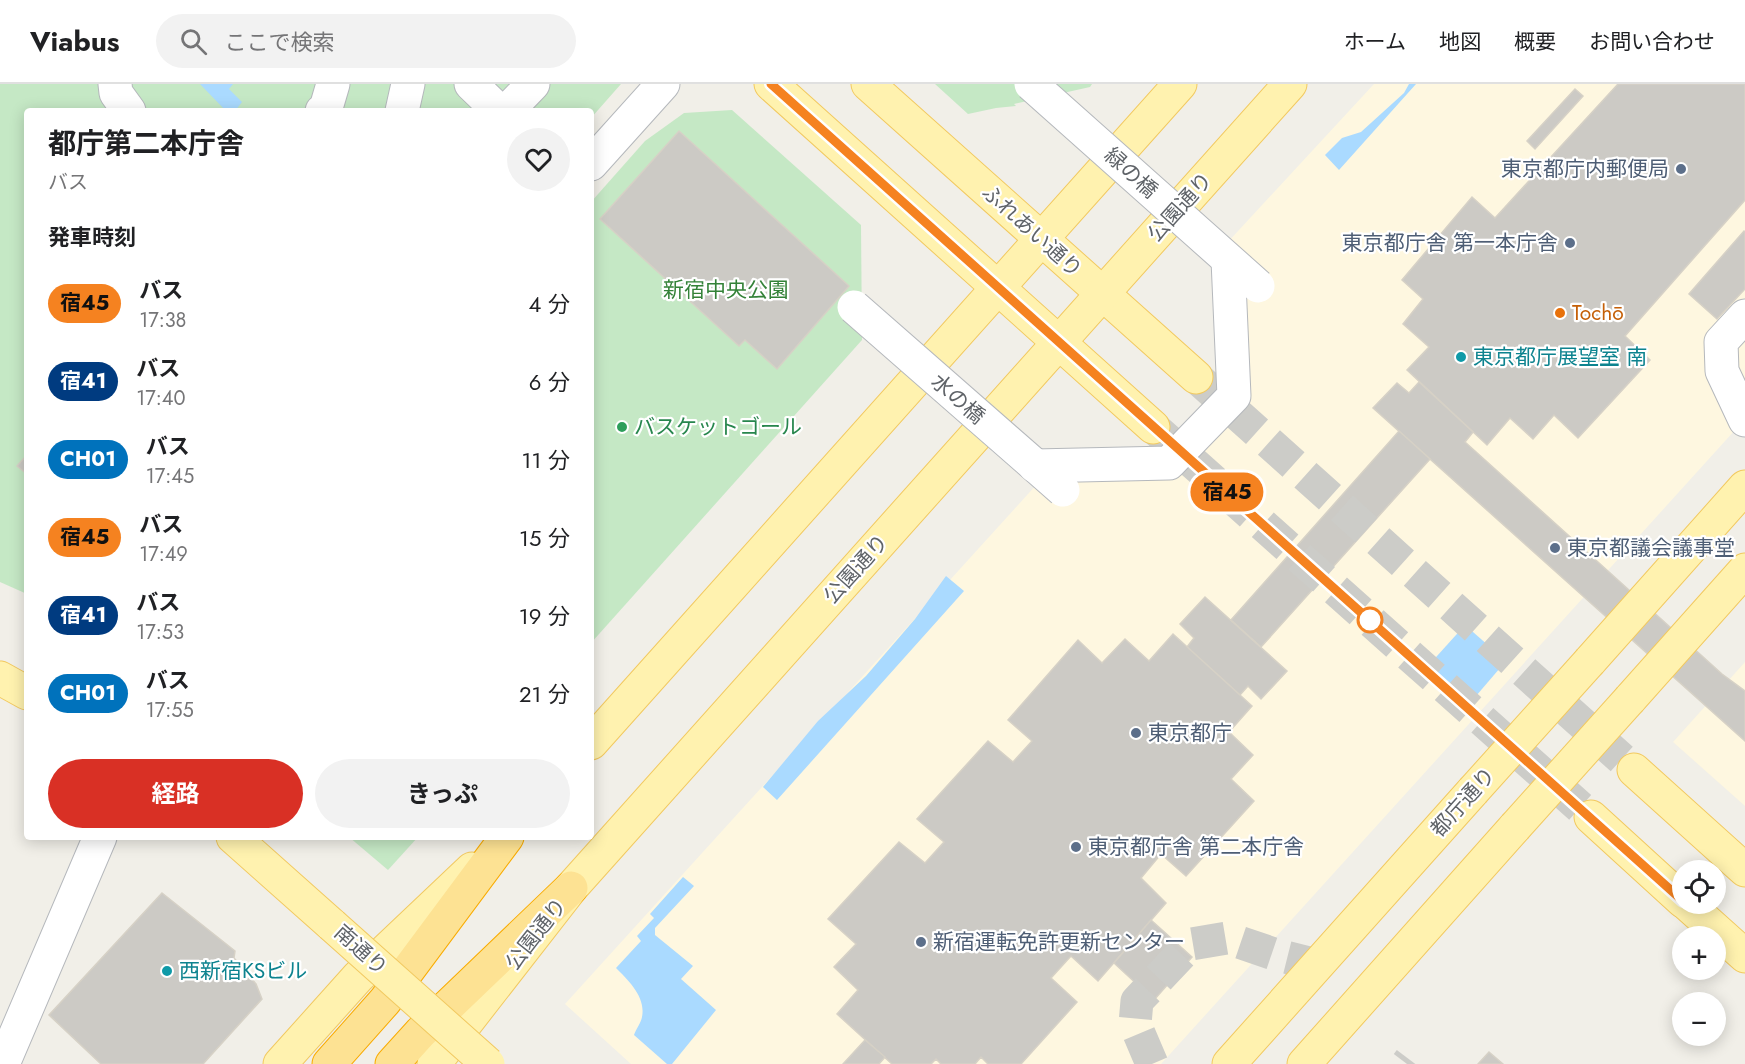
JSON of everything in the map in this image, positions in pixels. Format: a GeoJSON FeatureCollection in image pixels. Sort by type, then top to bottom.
{"type":"FeatureCollection","features":[{"type":"Feature","properties":{"kind":"highway"},"geometry":{"type":"LineString","coordinates":[[329,1064],[385,1001],[505,840]]}},
{"type":"Feature","properties":{"kind":"highway"},"geometry":{"type":"LineString","coordinates":[[392,1064],[421,1032],[571,888]]}},
{"type":"Feature","properties":{"kind":"main road"},"geometry":{"type":"LineString","coordinates":[[771,84],[1154,427]]}},
{"type":"Feature","properties":{"kind":"main road","name":"ふれあい通り"},"geometry":{"type":"LineString","coordinates":[[868,84],[1196,378]]}},
{"type":"Feature","properties":{"kind":"main road"},"geometry":{"type":"LineString","coordinates":[[594,740],[1180,84]]}},
{"type":"Feature","properties":{"kind":"main road","name":"公園通り"},"geometry":{"type":"LineString","coordinates":[[434,1064],[571,888],[1290,84]]}},
{"type":"Feature","properties":{"kind":"main road","name":"都庁通り"},"geometry":{"type":"LineString","coordinates":[[1228,1064],[1745,487]]}},
{"type":"Feature","properties":{"kind":"main road"},"geometry":{"type":"LineString","coordinates":[[1304,1064],[1745,570]]}},
{"type":"Feature","properties":{"kind":"main road"},"geometry":{"type":"LineString","coordinates":[[0,678],[24,691]]}},
{"type":"Feature","properties":{"kind":"main road"},"geometry":{"type":"LineString","coordinates":[[1634,770],[1745,870]]}},
{"type":"Feature","properties":{"kind":"main road"},"geometry":{"type":"LineString","coordinates":[[1591,817],[1672,891]]}},
{"type":"Feature","properties":{"kind":"main road","name":"南通り"},"geometry":{"type":"LineString","coordinates":[[236,840],[488,1064]]}},
{"type":"Feature","properties":{"kind":"main road"},"geometry":{"type":"LineString","coordinates":[[280,1064],[358,977],[504,840]]}},
{"type":"Feature","properties":{"kind":"main road"},"geometry":{"type":"LineString","coordinates":[[1698,914],[1745,956]]}},
{"type":"Feature","properties":{"kind":"street"},"geometry":{"type":"LineString","coordinates":[[115,84],[116,93],[127,108]]}},
{"type":"Feature","properties":{"kind":"street"},"geometry":{"type":"LineString","coordinates":[[326,108],[333,84]]}},
{"type":"Feature","properties":{"kind":"street"},"geometry":{"type":"LineString","coordinates":[[403,108],[408,84]]}},
{"type":"Feature","properties":{"kind":"street"},"geometry":{"type":"LineString","coordinates":[[471,84],[496,108]]}},
{"type":"Feature","properties":{"kind":"street"},"geometry":{"type":"LineString","coordinates":[[510,108],[533,84]]}},
{"type":"Feature","properties":{"kind":"street"},"geometry":{"type":"LineString","coordinates":[[594,161],[663,84]]}},
{"type":"Feature","properties":{"kind":"street","name":"緑の橋"},"geometry":{"type":"LineString","coordinates":[[1031,84],[1258,286]]}},
{"type":"Feature","properties":{"kind":"street"},"geometry":{"type":"LineString","coordinates":[[1035,466],[1169,463],[1234,396],[1228,260]]}},
{"type":"Feature","properties":{"kind":"street","name":"水の橋"},"geometry":{"type":"LineString","coordinates":[[854,307],[1063,490]]}},
{"type":"Feature","properties":{"kind":"street"},"geometry":{"type":"LineString","coordinates":[[1745,316],[1721,342],[1722,371],[1745,420]]}},
{"type":"Feature","properties":{"kind":"street"},"geometry":{"type":"LineString","coordinates":[[3,1064],[99,840]]}},
{"type":"Feature","properties":{"kind":"shaded area","name":"東京都庁"},"geometry":{"type":"Polygon","coordinates":[[[1374,84],[1745,84],[1745,419],[1161,1064],[631,1064],[565,1004],[1058,461],[1164,456],[1227,386],[1227,243],[1374,84]]]}},
{"type":"Feature","properties":{"kind":"shaded area"},"geometry":{"type":"Polygon","coordinates":[[[1745,662],[1745,806],[1673,742],[1745,662]]]}},
{"type":"Feature","properties":{"kind":"green space"},"geometry":{"type":"Polygon","coordinates":[[[0,84],[621,84],[594,115],[594,108],[24,108],[24,593],[0,582],[0,84]]]}},
{"type":"Feature","properties":{"kind":"green space"},"geometry":{"type":"Polygon","coordinates":[[[935,84],[1092,84],[1090,87],[1014,104],[1016,106],[968,114],[935,84]]]}},
{"type":"Feature","properties":{"kind":"green space","name":"新宿中央公園"},"geometry":{"type":"Polygon","coordinates":[[[732,110],[861,225],[862,340],[594,640],[594,199],[645,141],[684,113],[732,110]]]}},
{"type":"Feature","properties":{"kind":"green space"},"geometry":{"type":"Polygon","coordinates":[[[353,840],[415,840],[388,870],[353,840]]]}},
{"type":"Feature","properties":{"kind":"water"},"geometry":{"type":"Polygon","coordinates":[[[200,84],[233,84],[229,89],[242,102],[237,108],[223,108],[200,84]]]}},
{"type":"Feature","properties":{"kind":"water"},"geometry":{"type":"Polygon","coordinates":[[[1409,84],[1416,84],[1339,170],[1325,155],[1342,138],[1361,132],[1404,93],[1409,84]]]}},
{"type":"Feature","properties":{"kind":"water"},"geometry":{"type":"Polygon","coordinates":[[[946,576],[964,591],[777,800],[763,787],[818,721],[866,676],[915,619],[946,576]]]}},
{"type":"Feature","properties":{"kind":"water"},"geometry":{"type":"Polygon","coordinates":[[[1465,625],[1506,661],[1470,703],[1428,666],[1465,625]]]}},
{"type":"Feature","properties":{"kind":"water"},"geometry":{"type":"Polygon","coordinates":[[[683,877],[694,886],[655,928],[655,935],[693,966],[681,979],[716,1010],[672,1064],[667,1064],[634,1035],[641,1022],[643,1010],[639,996],[616,968],[641,941],[637,936],[654,918],[650,914],[683,877]]]}},
{"type":"Feature","properties":{"kind":"building","name":"東京都庁舎 第一本庁舎"},"geometry":{"type":"Polygon","coordinates":[[[1618,84],[1745,84],[1745,200],[1625,336],[1650,360],[1578,438],[1554,415],[1533,439],[1510,418],[1487,445],[1407,370],[1429,347],[1403,324],[1423,299],[1402,280],[1472,197],[1495,218],[1618,84]]]}},
{"type":"Feature","properties":{"kind":"building"},"geometry":{"type":"Polygon","coordinates":[[[1575,89],[1583,96],[1535,149],[1527,141],[1575,89]]]}},
{"type":"Feature","properties":{"kind":"building"},"geometry":{"type":"Polygon","coordinates":[[[679,131],[849,286],[777,369],[745,340],[739,346],[600,219],[679,131]]]}},
{"type":"Feature","properties":{"kind":"building"},"geometry":{"type":"Polygon","coordinates":[[[1744,231],[1745,289],[1717,319],[1689,294],[1744,231]]]}},
{"type":"Feature","properties":{"kind":"building","name":"東京都議会議事堂"},"geometry":{"type":"Polygon","coordinates":[[[1419,382],[1473,432],[1465,442],[1722,674],[1745,691],[1745,741],[1373,408],[1397,383],[1409,393],[1419,382]]]}},
{"type":"Feature","properties":{"kind":"building"},"geometry":{"type":"Polygon","coordinates":[[[1399,431],[1430,459],[1261,647],[1231,620],[1399,431]]]}},
{"type":"Feature","properties":{"kind":"building"},"geometry":{"type":"Polygon","coordinates":[[[24,458],[24,472],[17,466],[24,458]]]}},
{"type":"Feature","properties":{"kind":"building"},"geometry":{"type":"Polygon","coordinates":[[[1205,597],[1287,671],[1261,699],[1248,686],[1240,695],[1187,647],[1194,638],[1180,624],[1205,597]]]}},
{"type":"Feature","properties":{"kind":"building","name":"東京都庁舎 第二本庁舎"},"geometry":{"type":"Polygon","coordinates":[[[1173,634],[1252,706],[1229,732],[1253,755],[1231,779],[1254,801],[1186,876],[1161,854],[1141,878],[1166,903],[1098,981],[1071,956],[1051,978],[1077,1002],[1021,1064],[988,1064],[981,1057],[975,1064],[941,1064],[936,1059],[931,1064],[892,1064],[837,1014],[858,990],[834,967],[856,944],[828,919],[899,842],[925,863],[944,842],[917,819],[988,741],[1013,762],[1032,741],[1008,720],[1078,640],[1102,663],[1125,639],[1149,661],[1173,634]]]}},
{"type":"Feature","properties":{"kind":"building","name":"西新宿KSビル"},"geometry":{"type":"Polygon","coordinates":[[[162,893],[235,951],[234,958],[256,984],[262,999],[203,1064],[101,1064],[49,1015],[162,893]]]}},
{"type":"Feature","properties":{"kind":"building"},"geometry":{"type":"Polygon","coordinates":[[[1151,920],[1192,957],[1154,1000],[1114,963],[1151,920]]]}},
{"type":"Feature","properties":{"kind":"building"},"geometry":{"type":"Polygon","coordinates":[[[865,1040],[885,1057],[879,1064],[843,1064],[865,1040]]]}},
{"type":"Feature","properties":{"kind":"building"},"geometry":{"type":"Polygon","coordinates":[[[1489,1052],[1503,1064],[1478,1064],[1489,1052]]]}},
{"type":"Feature","properties":{"kind":"tunnel"},"geometry":{"type":"LineString","coordinates":[[1196,377],[1634,770]]}},
{"type":"Feature","properties":{"kind":"tunnel"},"geometry":{"type":"LineString","coordinates":[[1153,427],[1591,817]]}},
{"type":"Feature","properties":{"kind":"tunnel"},"geometry":{"type":"LineString","coordinates":[[1152,1064],[1135,1024],[1137,1001],[1191,944],[1227,938],[1277,955],[1317,965]]}},
{"type":"Feature","properties":{"kind":"tunnel"},"geometry":{"type":"LineString","coordinates":[[1407,1064],[1410,1060]]}},
{"type":"Feature","properties":{"kind":"bus line","name":"宿45"},"geometry":{"type":"LineString","coordinates":[[771,84],[1672,891]]}},
{"type":"Feature","properties":{"kind":"place","name":"東京都庁内郵便局"},"geometry":{"type":"Point","coordinates":[1681,169]}},
{"type":"Feature","properties":{"kind":"place","name":"東京都庁舎 第一本庁舎"},"geometry":{"type":"Point","coordinates":[1570,243]}},
{"type":"Feature","properties":{"kind":"place","name":"Tochō"},"geometry":{"type":"Point","coordinates":[1560,313]}},
{"type":"Feature","properties":{"kind":"place","name":"東京都庁展望室 南"},"geometry":{"type":"Point","coordinates":[1461,357]}},
{"type":"Feature","properties":{"kind":"place","name":"バスケットゴール"},"geometry":{"type":"Point","coordinates":[622,427]}},
{"type":"Feature","properties":{"kind":"place","name":"東京都議会議事堂"},"geometry":{"type":"Point","coordinates":[1555,548]}},
{"type":"Feature","properties":{"kind":"place","name":"東京都庁"},"geometry":{"type":"Point","coordinates":[1136,733]}},
{"type":"Feature","properties":{"kind":"place","name":"東京都庁舎 第二本庁舎"},"geometry":{"type":"Point","coordinates":[1076,847]}},
{"type":"Feature","properties":{"kind":"place","name":"新宿運転免許更新センター"},"geometry":{"type":"Point","coordinates":[921,942]}},
{"type":"Feature","properties":{"kind":"place","name":"西新宿KSビル"},"geometry":{"type":"Point","coordinates":[167,971]}}]}
